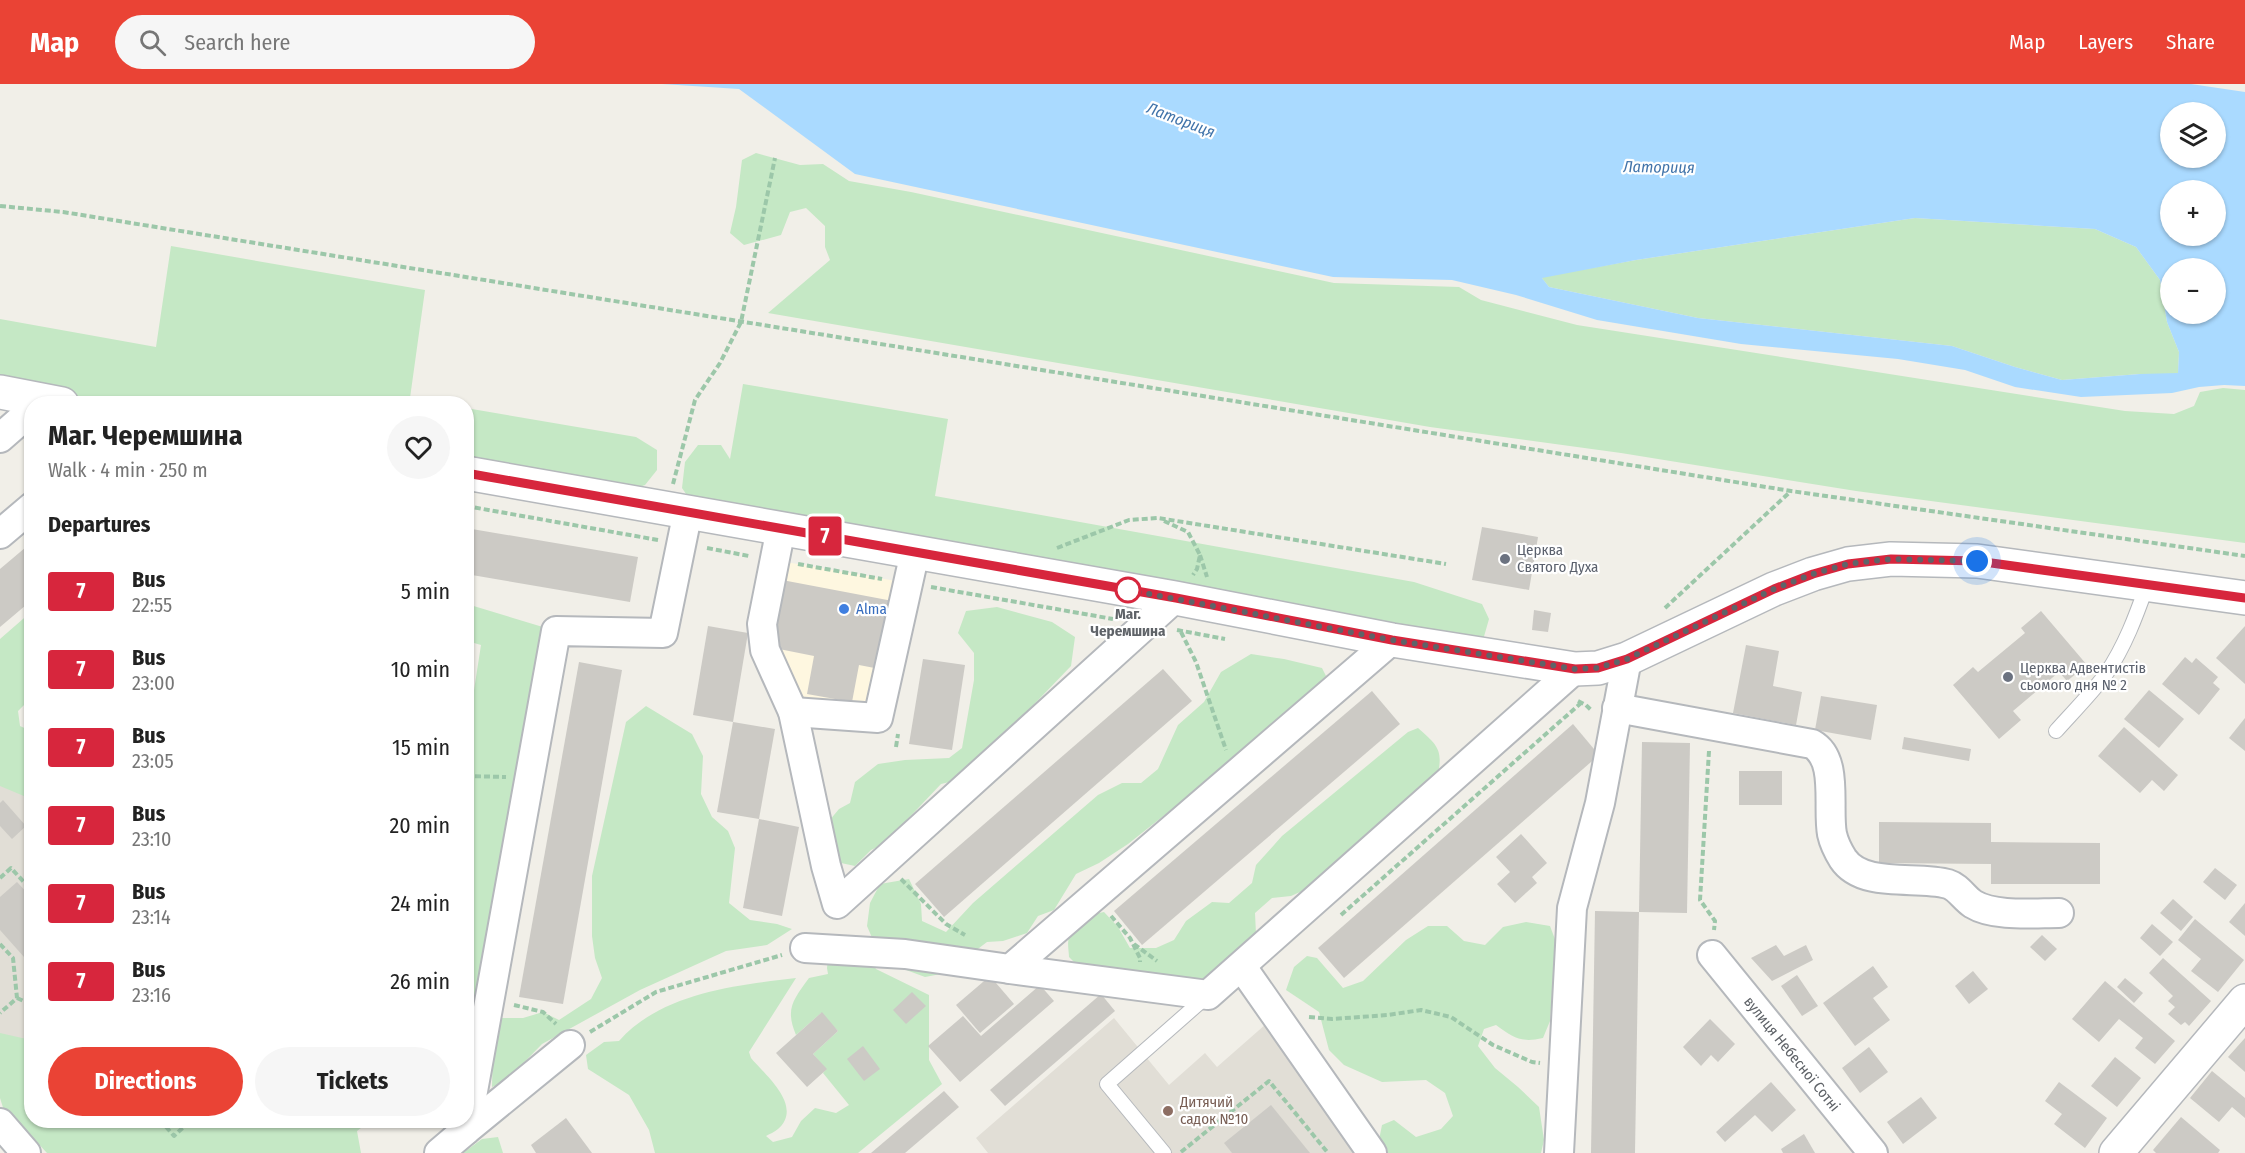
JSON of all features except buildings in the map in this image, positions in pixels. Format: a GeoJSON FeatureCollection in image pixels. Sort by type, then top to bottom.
{"type":"FeatureCollection","features":[{"type":"Feature","properties":{"kind":"street"},"geometry":{"type":"LineString","coordinates":[[0,392],[24,399]]}},
{"type":"Feature","properties":{"kind":"street"},"geometry":{"type":"LineString","coordinates":[[0,438],[24,419]]}},
{"type":"Feature","properties":{"kind":"street"},"geometry":{"type":"LineString","coordinates":[[474,474],[1176,598],[1392,640],[1575,669],[1598,668],[1627,659],[1774,589],[1813,574],[1848,564],[1891,559],[1977,561],[2245,598]]}},
{"type":"Feature","properties":{"kind":"street"},"geometry":{"type":"LineString","coordinates":[[474,1085],[555,631],[663,633],[681,544],[678,509]]}},
{"type":"Feature","properties":{"kind":"street"},"geometry":{"type":"LineString","coordinates":[[0,534],[24,514]]}},
{"type":"Feature","properties":{"kind":"street"},"geometry":{"type":"LineString","coordinates":[[781,528],[762,624],[765,650],[793,712],[826,866],[837,904],[1176,598]]}},
{"type":"Feature","properties":{"kind":"street"},"geometry":{"type":"LineString","coordinates":[[793,712],[878,718],[915,552]]}},
{"type":"Feature","properties":{"kind":"street"},"geometry":{"type":"LineString","coordinates":[[1010,969],[1392,640]]}},
{"type":"Feature","properties":{"kind":"street"},"geometry":{"type":"LineString","coordinates":[[1559,1153],[1572,908],[1600,803],[1627,659]]}},
{"type":"Feature","properties":{"kind":"street"},"geometry":{"type":"LineString","coordinates":[[805,948],[905,954],[1208,995],[1575,669]]}},
{"type":"Feature","properties":{"kind":"street"},"geometry":{"type":"LineString","coordinates":[[1616,716],[1710,725],[1812,744],[1820,748],[1826,757],[1829,772],[1832,834],[1836,847],[1845,862],[1862,873],[1883,880],[1933,881],[1951,885],[1972,904],[1986,909],[2011,913],[2059,913]]}},
{"type":"Feature","properties":{"kind":"street","name":"вулиця Небесної Сотні"},"geometry":{"type":"LineString","coordinates":[[1712,955],[1873,1153]]}},
{"type":"Feature","properties":{"kind":"street"},"geometry":{"type":"LineString","coordinates":[[1242,967],[1372,1153]]}},
{"type":"Feature","properties":{"kind":"street"},"geometry":{"type":"LineString","coordinates":[[2116,1153],[2245,1001]]}},
{"type":"Feature","properties":{"kind":"street"},"geometry":{"type":"LineString","coordinates":[[474,1123],[570,1045]]}},
{"type":"Feature","properties":{"kind":"street"},"geometry":{"type":"LineString","coordinates":[[0,1123],[26,1153]]}},
{"type":"Feature","properties":{"kind":"street"},"geometry":{"type":"LineString","coordinates":[[439,1153],[468,1128]]}},
{"type":"Feature","properties":{"kind":"lane"},"geometry":{"type":"LineString","coordinates":[[2056,731],[2104,676],[2120,652],[2147,585]]}},
{"type":"Feature","properties":{"kind":"lane"},"geometry":{"type":"LineString","coordinates":[[1164,1153],[1107,1084],[1208,995]]}},
{"type":"Feature","properties":{"kind":"path"},"geometry":{"type":"LineString","coordinates":[[678,509],[682,443],[695,400],[720,363],[741,322],[775,158]]}},
{"type":"Feature","properties":{"kind":"path"},"geometry":{"type":"LineString","coordinates":[[0,206],[63,212],[1791,491],[2245,556]]}},
{"type":"Feature","properties":{"kind":"path"},"geometry":{"type":"LineString","coordinates":[[1662,611],[1791,491]]}},
{"type":"Feature","properties":{"kind":"path"},"geometry":{"type":"LineString","coordinates":[[474,507],[1226,639]]}},
{"type":"Feature","properties":{"kind":"path"},"geometry":{"type":"LineString","coordinates":[[1158,518],[1188,532],[1200,555],[1197,569],[1176,598]]}},
{"type":"Feature","properties":{"kind":"path"},"geometry":{"type":"LineString","coordinates":[[1052,549],[1129,520],[1158,518],[1446,564]]}},
{"type":"Feature","properties":{"kind":"path"},"geometry":{"type":"LineString","coordinates":[[1180,631],[1204,683],[1222,741],[1228,754],[1242,769]]}},
{"type":"Feature","properties":{"kind":"path"},"geometry":{"type":"LineString","coordinates":[[1546,694],[1573,699],[1586,705],[1605,722],[1616,716]]}},
{"type":"Feature","properties":{"kind":"path"},"geometry":{"type":"LineString","coordinates":[[1336,919],[1581,703]]}},
{"type":"Feature","properties":{"kind":"path"},"geometry":{"type":"LineString","coordinates":[[1710,725],[1700,900],[1715,921],[1712,955]]}},
{"type":"Feature","properties":{"kind":"path"},"geometry":{"type":"LineString","coordinates":[[0,878],[10,868],[24,883]]}},
{"type":"Feature","properties":{"kind":"path"},"geometry":{"type":"LineString","coordinates":[[898,875],[946,924],[969,938]]}},
{"type":"Feature","properties":{"kind":"path"},"geometry":{"type":"LineString","coordinates":[[1109,914],[1130,938],[1140,958],[1135,985]]}},
{"type":"Feature","properties":{"kind":"path"},"geometry":{"type":"LineString","coordinates":[[0,944],[13,958],[17,998]]}},
{"type":"Feature","properties":{"kind":"path"},"geometry":{"type":"LineString","coordinates":[[507,1004],[543,1012],[559,1027],[570,1045],[656,992],[805,948]]}},
{"type":"Feature","properties":{"kind":"path"},"geometry":{"type":"LineString","coordinates":[[17,998],[24,1001]]}},
{"type":"Feature","properties":{"kind":"path"},"geometry":{"type":"LineString","coordinates":[[0,1013],[17,998]]}},
{"type":"Feature","properties":{"kind":"path"},"geometry":{"type":"LineString","coordinates":[[1275,1015],[1332,1019],[1388,1016],[1421,1010],[1451,1017],[1493,1045],[1532,1062],[1564,1067]]}},
{"type":"Feature","properties":{"kind":"path"},"geometry":{"type":"LineString","coordinates":[[1180,1153],[1269,1081],[1328,1153]]}},
{"type":"Feature","properties":{"kind":"path"},"geometry":{"type":"LineString","coordinates":[[167,1128],[174,1136],[182,1128]]}},
{"type":"Feature","properties":{"kind":"shaded area"},"geometry":{"type":"Polygon","coordinates":[[[774,560],[908,583],[878,718],[793,712],[762,624],[774,560]]]}},
{"type":"Feature","properties":{"kind":"shaded area"},"geometry":{"type":"Polygon","coordinates":[[[0,783],[24,785],[24,1081],[0,1053],[0,783]]]}},
{"type":"Feature","properties":{"kind":"shaded area","name":"Дитячий садок №10"},"geometry":{"type":"Polygon","coordinates":[[[1114,1018],[1169,1085],[1205,1053],[1217,1067],[1266,1024],[1360,1153],[988,1153],[976,1138],[1114,1018]]]}},
{"type":"Feature","properties":{"kind":"green space"},"geometry":{"type":"Polygon","coordinates":[[[756,153],[800,165],[823,164],[849,181],[911,192],[1334,283],[1459,287],[1481,300],[1577,325],[2125,411],[2174,414],[2194,406],[2200,392],[2223,388],[2245,390],[2245,543],[1856,491],[1621,453],[1430,427],[768,313],[830,260],[825,247],[825,226],[806,208],[790,212],[781,235],[744,245],[730,233],[742,160],[756,153]]]}},
{"type":"Feature","properties":{"kind":"green space"},"geometry":{"type":"Polygon","coordinates":[[[1915,218],[2095,229],[2136,247],[2160,280],[2160,324],[2168,324],[2179,352],[2178,374],[2140,374],[2062,380],[1952,346],[1698,318],[1549,287],[1541,277],[1636,260],[1915,218]]]}},
{"type":"Feature","properties":{"kind":"green space"},"geometry":{"type":"Polygon","coordinates":[[[171,246],[425,290],[410,396],[24,396],[0,392],[0,319],[156,347],[171,246]]]}},
{"type":"Feature","properties":{"kind":"green space"},"geometry":{"type":"Polygon","coordinates":[[[743,384],[948,419],[935,496],[1414,582],[1482,604],[1489,619],[1483,640],[699,513],[682,488],[685,462],[698,445],[721,445],[730,459],[743,384]]]}},
{"type":"Feature","properties":{"kind":"green space"},"geometry":{"type":"Polygon","coordinates":[[[474,409],[636,437],[657,450],[657,470],[645,485],[609,498],[474,474],[474,409]]]}},
{"type":"Feature","properties":{"kind":"green space"},"geometry":{"type":"Polygon","coordinates":[[[474,606],[556,631],[474,1077],[474,690],[481,645],[474,643],[474,606]]]}},
{"type":"Feature","properties":{"kind":"green space"},"geometry":{"type":"Polygon","coordinates":[[[997,607],[1052,622],[1075,637],[1071,666],[962,779],[941,784],[890,841],[871,850],[855,866],[841,863],[832,841],[829,821],[839,809],[850,803],[855,782],[878,764],[949,758],[962,748],[974,680],[974,653],[958,633],[966,611],[997,607]]]}},
{"type":"Feature","properties":{"kind":"green space"},"geometry":{"type":"Polygon","coordinates":[[[24,618],[24,705],[18,711],[20,726],[24,728],[24,796],[0,786],[0,639],[24,618]]]}},
{"type":"Feature","properties":{"kind":"green space"},"geometry":{"type":"Polygon","coordinates":[[[1251,654],[1322,668],[1326,676],[1295,708],[1234,760],[1128,844],[1099,863],[1076,874],[1054,910],[1038,916],[1027,933],[1003,941],[987,942],[946,973],[925,977],[898,967],[873,940],[867,926],[870,903],[880,884],[909,879],[921,904],[922,921],[946,932],[973,903],[1098,795],[1122,783],[1141,783],[1158,769],[1178,725],[1204,702],[1221,672],[1251,654]]]}},
{"type":"Feature","properties":{"kind":"green space"},"geometry":{"type":"Polygon","coordinates":[[[646,706],[692,734],[703,756],[701,794],[712,817],[728,831],[735,848],[729,903],[750,920],[792,929],[767,945],[726,951],[640,990],[542,1044],[505,1082],[492,1087],[493,1039],[501,1018],[523,1018],[543,1012],[559,1020],[591,999],[602,978],[595,958],[592,936],[592,876],[626,722],[646,706]]]}},
{"type":"Feature","properties":{"kind":"green space"},"geometry":{"type":"Polygon","coordinates":[[[1418,728],[1438,750],[1440,762],[1437,779],[1309,888],[1291,896],[1272,898],[1255,913],[1256,934],[1236,956],[1221,963],[1205,978],[1186,981],[1077,965],[1069,957],[1068,939],[1071,932],[1079,923],[1104,912],[1118,927],[1130,948],[1156,948],[1174,940],[1186,921],[1212,902],[1229,903],[1252,883],[1256,865],[1282,836],[1408,732],[1418,728]]]}},
{"type":"Feature","properties":{"kind":"green space"},"geometry":{"type":"Polygon","coordinates":[[[1526,922],[1550,926],[1556,942],[1550,1021],[1543,1038],[1529,1040],[1518,1038],[1496,1025],[1484,1029],[1478,1046],[1495,1068],[1539,1107],[1544,1140],[1541,1153],[1388,1153],[1379,1140],[1382,1125],[1394,1120],[1416,1137],[1441,1129],[1453,1116],[1445,1093],[1426,1080],[1382,1082],[1344,1065],[1329,1050],[1319,1012],[1286,990],[1294,967],[1307,956],[1317,958],[1343,988],[1363,981],[1406,940],[1428,926],[1447,926],[1464,941],[1485,945],[1503,927],[1526,922]]]}},
{"type":"Feature","properties":{"kind":"green space"},"geometry":{"type":"Polygon","coordinates":[[[843,936],[856,938],[876,969],[929,995],[929,1060],[942,1084],[858,1153],[655,1153],[649,1130],[629,1095],[588,1069],[586,1055],[604,1042],[619,1041],[636,1025],[678,1002],[725,988],[796,978],[749,1052],[751,1058],[773,1082],[785,1101],[787,1111],[785,1120],[778,1129],[766,1136],[773,1142],[792,1137],[801,1121],[815,1108],[836,1113],[849,1105],[823,1073],[826,1069],[813,1054],[838,1031],[821,1013],[796,1035],[791,1018],[792,1005],[809,978],[828,974],[830,940],[843,936]]]}},
{"type":"Feature","properties":{"kind":"green space"},"geometry":{"type":"Polygon","coordinates":[[[0,1033],[24,1038],[24,1128],[361,1128],[357,1131],[361,1153],[47,1153],[20,1124],[5,1114],[0,1098],[0,1033]]]}},
{"type":"Feature","properties":{"kind":"green space"},"geometry":{"type":"Polygon","coordinates":[[[498,1137],[503,1153],[463,1153],[482,1139],[498,1137]]]}},
{"type":"Feature","properties":{"kind":"water","name":"Латориця"},"geometry":{"type":"Polygon","coordinates":[[[662,84],[2191,84],[2245,92],[2245,386],[2224,385],[2199,387],[2172,393],[2081,397],[2015,387],[1965,370],[1898,359],[1741,344],[1597,320],[1516,295],[1452,280],[1333,277],[855,174],[739,89],[662,84]],[[1915,218],[1636,260],[1542,278],[1549,287],[1698,318],[1952,346],[2062,380],[2178,373],[2179,352],[2168,324],[2226,324],[2226,258],[2160,258],[2160,280],[2136,247],[2095,229],[1915,218]]]}},
{"type":"Feature","properties":{"kind":"bus line","name":"7"},"geometry":{"type":"LineString","coordinates":[[474,474],[1176,598],[1392,640],[1575,669],[1598,668],[1627,659],[1774,589],[1813,574],[1848,564],[1891,559],[1977,561],[2245,598]]}},
{"type":"Feature","properties":{"kind":"place","name":"Церква Святого Духа"},"geometry":{"type":"Point","coordinates":[1505,559]}},
{"type":"Feature","properties":{"kind":"place","name":"Маг. Черемшина"},"geometry":{"type":"Point","coordinates":[1128,590]}},
{"type":"Feature","properties":{"kind":"place","name":"Alma"},"geometry":{"type":"Point","coordinates":[844,609]}},
{"type":"Feature","properties":{"kind":"place","name":"Церква Адвентистів сьомого дня № 2"},"geometry":{"type":"Point","coordinates":[2008,677]}},
{"type":"Feature","properties":{"kind":"place","name":"Дитячий садок №10"},"geometry":{"type":"Point","coordinates":[1168,1111]}},
{"type":"Feature","properties":{"kind":"route"},"geometry":{"type":"LineString","coordinates":[[1128,590],[1392,640],[1575,669],[1598,668],[1627,659],[1774,589],[1848,564],[1891,559],[1977,561]]}}]}
